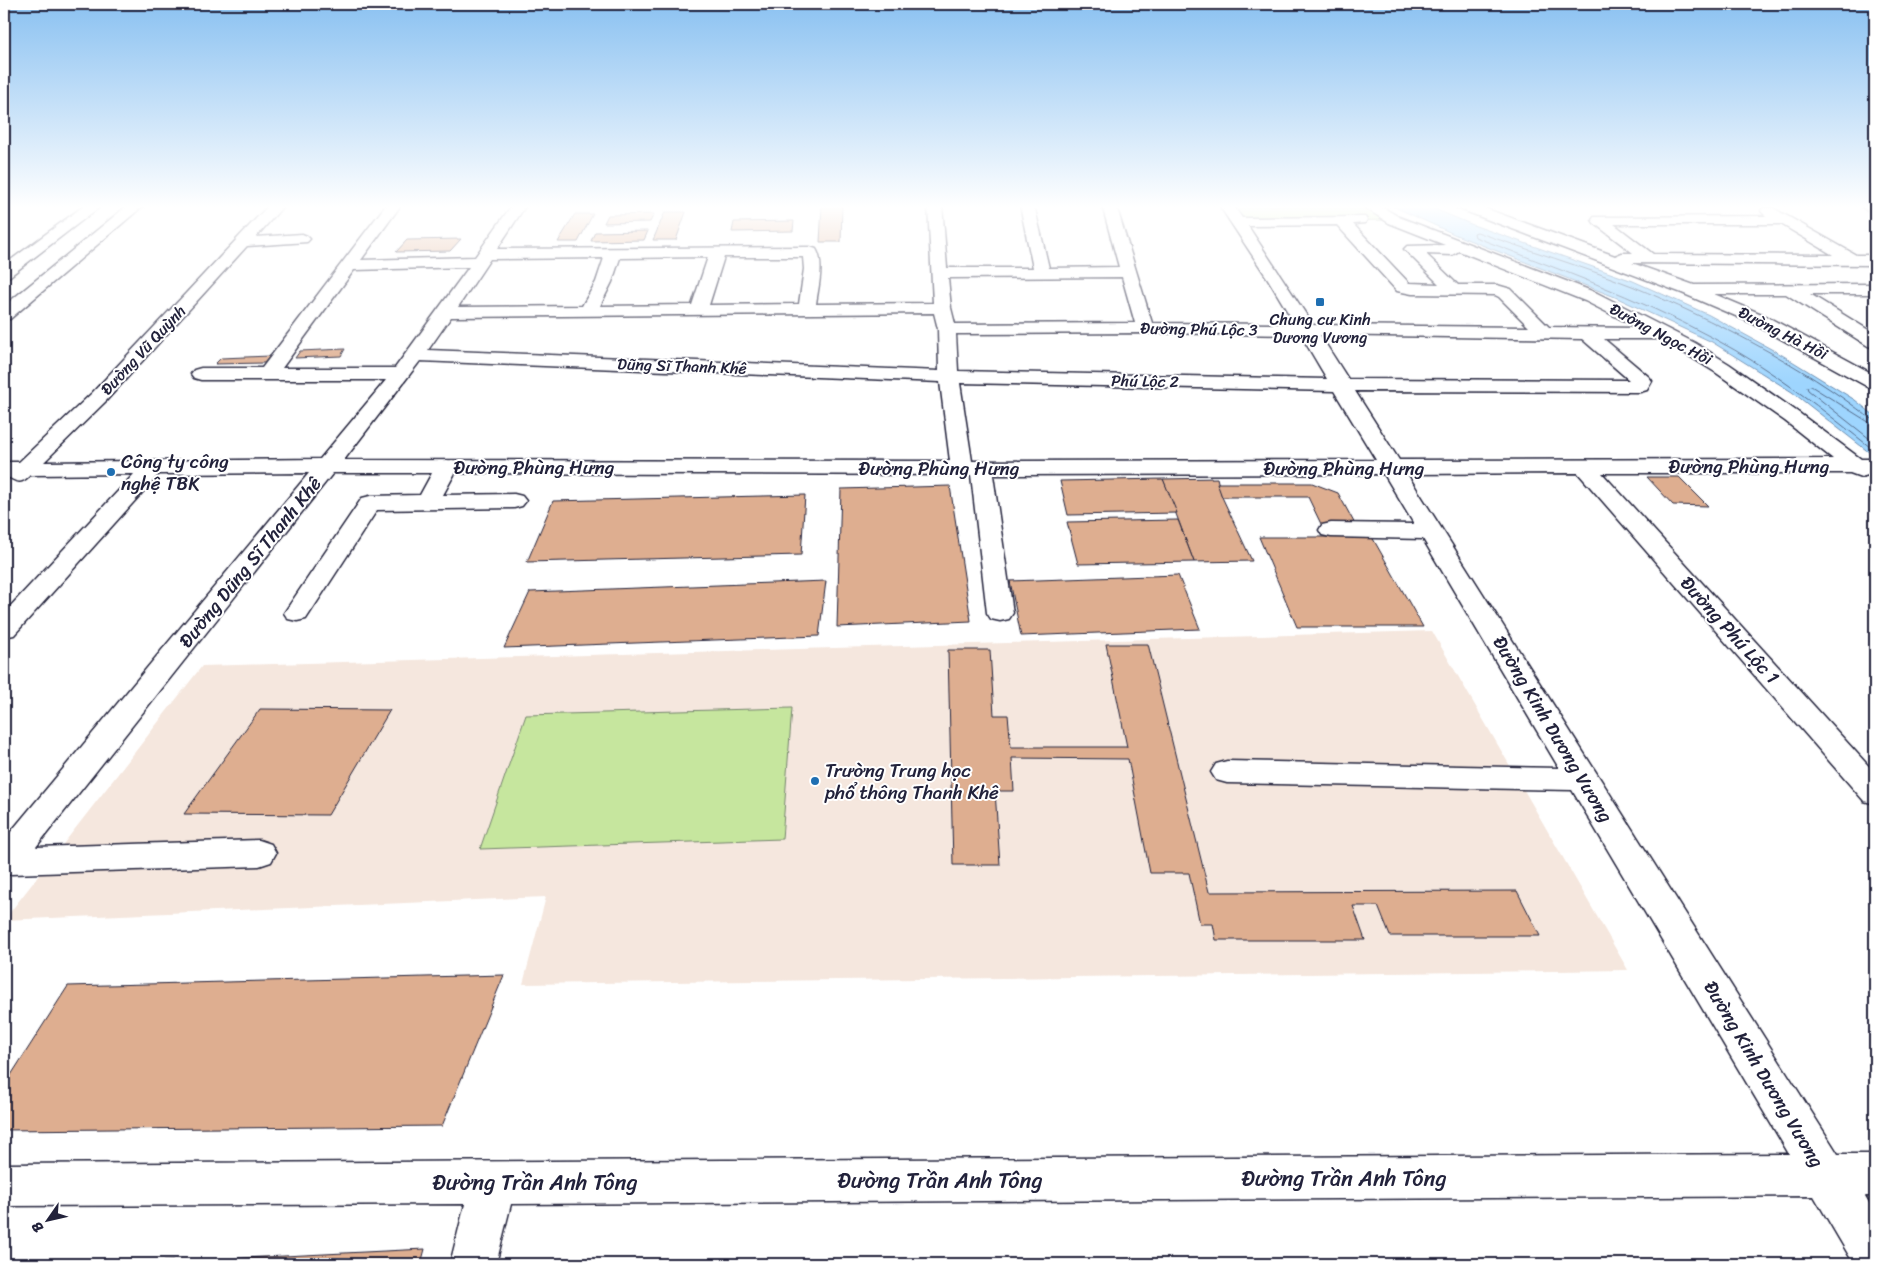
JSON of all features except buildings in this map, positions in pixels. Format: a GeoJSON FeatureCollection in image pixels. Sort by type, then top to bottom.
{"type":"FeatureCollection","features":[{"type":"Feature","properties":{"kind":"street"},"geometry":{"type":"LineString","coordinates":[[4,273],[16,264]]}},
{"type":"Feature","properties":{"kind":"street"},"geometry":{"type":"LineString","coordinates":[[4,315],[65,264]]}},
{"type":"Feature","properties":{"kind":"street","name":"Đường Vũ Quỳnh"},"geometry":{"type":"LineString","coordinates":[[4,488],[14,469],[99,397],[222,264]]}},
{"type":"Feature","properties":{"kind":"street"},"geometry":{"type":"LineString","coordinates":[[268,374],[350,265],[366,264]]}},
{"type":"Feature","properties":{"kind":"street","name":"Đường Dũng Sĩ Thanh Khê"},"geometry":{"type":"LineString","coordinates":[[5,862],[408,364],[479,264]]}},
{"type":"Feature","properties":{"kind":"street"},"geometry":{"type":"LineString","coordinates":[[588,311],[604,282],[610,264]]}},
{"type":"Feature","properties":{"kind":"street"},"geometry":{"type":"LineString","coordinates":[[699,310],[714,264]]}},
{"type":"Feature","properties":{"kind":"street"},"geometry":{"type":"LineString","coordinates":[[807,309],[811,277],[810,264]]}},
{"type":"Feature","properties":{"kind":"street"},"geometry":{"type":"LineString","coordinates":[[939,264],[942,308],[947,329],[949,376],[971,468],[1000,613]]}},
{"type":"Feature","properties":{"kind":"street"},"geometry":{"type":"LineString","coordinates":[[1040,264],[1042,272]]}},
{"type":"Feature","properties":{"kind":"street"},"geometry":{"type":"LineString","coordinates":[[1126,264],[1145,328]]}},
{"type":"Feature","properties":{"kind":"street","name":"Đường Kinh Dương Vương"},"geometry":{"type":"LineString","coordinates":[[1266,264],[1342,385],[1875,1255]]}},
{"type":"Feature","properties":{"kind":"street"},"geometry":{"type":"LineString","coordinates":[[1383,264],[1403,286],[1412,290],[1452,288],[1497,290],[1505,293],[1544,332]]}},
{"type":"Feature","properties":{"kind":"street"},"geometry":{"type":"LineString","coordinates":[[1428,264],[1452,288]]}},
{"type":"Feature","properties":{"kind":"street","name":"Đường Ngọc Hồi"},"geometry":{"type":"LineString","coordinates":[[1506,264],[1591,297],[1722,368],[1866,466],[1875,481]]}},
{"type":"Feature","properties":{"kind":"street","name":"Đường Hà Hồi"},"geometry":{"type":"LineString","coordinates":[[1621,264],[1688,289],[1758,319],[1875,383]]}},
{"type":"Feature","properties":{"kind":"street"},"geometry":{"type":"LineString","coordinates":[[1860,264],[1875,272]]}},
{"type":"Feature","properties":{"kind":"street"},"geometry":{"type":"LineString","coordinates":[[940,273],[1128,272]]}},
{"type":"Feature","properties":{"kind":"street"},"geometry":{"type":"LineString","coordinates":[[1688,289],[1875,290]]}},
{"type":"Feature","properties":{"kind":"street"},"geometry":{"type":"LineString","coordinates":[[1790,289],[1875,342]]}},
{"type":"Feature","properties":{"kind":"street"},"geometry":{"type":"LineString","coordinates":[[446,312],[942,308]]}},
{"type":"Feature","properties":{"kind":"street","name":"Đường Phú Lộc 3"},"geometry":{"type":"LineString","coordinates":[[947,329],[1145,328],[1661,334]]}},
{"type":"Feature","properties":{"kind":"street","name":"Phú Lộc 2"},"geometry":{"type":"LineString","coordinates":[[949,376],[1342,385],[1640,386],[1642,381],[1586,333]]}},
{"type":"Feature","properties":{"kind":"street","name":"Dũng Sĩ Thanh Khê"},"geometry":{"type":"LineString","coordinates":[[201,374],[268,374],[408,364],[949,376]]}},
{"type":"Feature","properties":{"kind":"street","name":"Đường Phùng Hưng"},"geometry":{"type":"LineString","coordinates":[[14,469],[327,466],[971,468],[1866,466]]}},
{"type":"Feature","properties":{"kind":"street"},"geometry":{"type":"LineString","coordinates":[[4,629],[153,467]]}},
{"type":"Feature","properties":{"kind":"street"},"geometry":{"type":"LineString","coordinates":[[428,502],[447,467]]}},
{"type":"Feature","properties":{"kind":"street","name":"Đường Phú Lộc 1"},"geometry":{"type":"LineString","coordinates":[[1584,467],[1875,793]]}},
{"type":"Feature","properties":{"kind":"street"},"geometry":{"type":"LineString","coordinates":[[297,613],[370,503],[514,501]]}},
{"type":"Feature","properties":{"kind":"street"},"geometry":{"type":"LineString","coordinates":[[1331,530],[1432,532]]}},
{"type":"Feature","properties":{"kind":"street"},"geometry":{"type":"LineString","coordinates":[[1227,772],[1583,779]]}},
{"type":"Feature","properties":{"kind":"street"},"geometry":{"type":"LineString","coordinates":[[5,862],[259,853]]}},
{"type":"Feature","properties":{"kind":"street","name":"Đường Trần Anh Tông"},"geometry":{"type":"LineString","coordinates":[[4,1185],[1875,1175]]}},
{"type":"Feature","properties":{"kind":"street"},"geometry":{"type":"LineString","coordinates":[[473,1264],[493,1183]]}},
{"type":"Feature","properties":{"kind":"shaded area","name":"Trường Trung học phổ thông Thanh Khê"},"geometry":{"type":"Polygon","coordinates":[[[1432,631],[1628,970],[523,984],[546,897],[4,920],[202,666],[1432,631]]]}},
{"type":"Feature","properties":{"kind":"green space"},"geometry":{"type":"Polygon","coordinates":[[[792,708],[782,839],[480,849],[526,715],[792,708]]]}},
{"type":"Feature","properties":{"kind":"water"},"geometry":{"type":"Polygon","coordinates":[[[1531,264],[1585,264],[1633,281],[1709,315],[1782,355],[1855,400],[1875,416],[1875,457],[1792,392],[1712,342],[1615,297],[1531,264]]]}},
{"type":"Feature","properties":{"kind":"place","name":"Chung cư Kinh Dương Vương"},"geometry":{"type":"Point","coordinates":[1320,302]}},
{"type":"Feature","properties":{"kind":"place","name":"Công ty công nghệ TBK"},"geometry":{"type":"Point","coordinates":[111,472]}},
{"type":"Feature","properties":{"kind":"place","name":"Trường Trung học phổ thông Thanh Khê"},"geometry":{"type":"Point","coordinates":[815,781]}}]}
